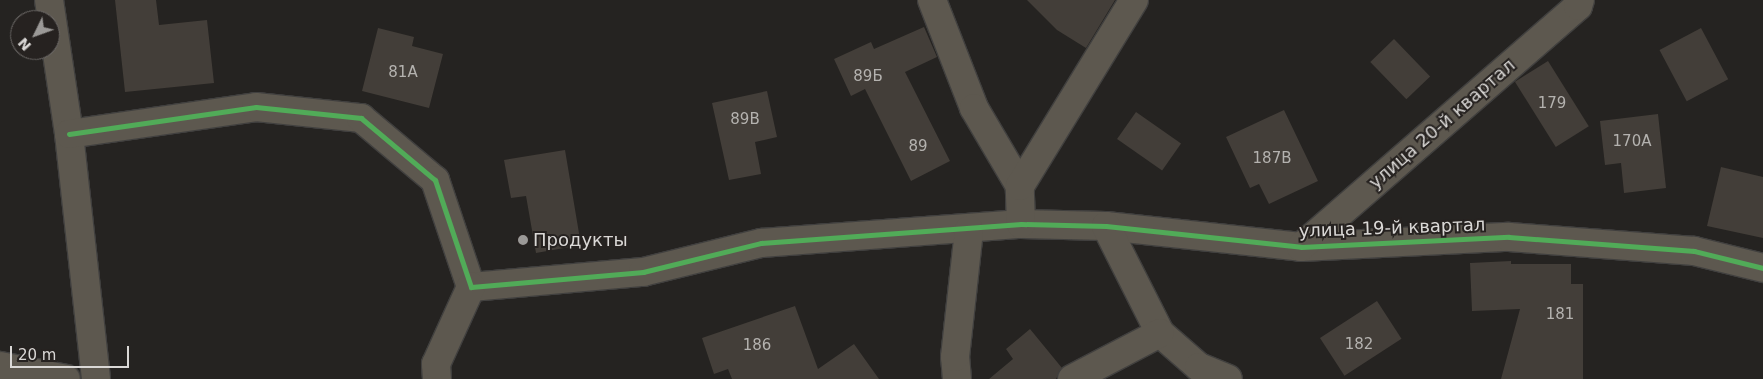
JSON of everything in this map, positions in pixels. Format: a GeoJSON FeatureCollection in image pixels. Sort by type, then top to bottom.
{"type":"FeatureCollection","features":[{"type":"Feature","properties":{"kind":"street"},"geometry":{"type":"LineString","coordinates":[[49,0],[68,134],[96,379]]}},
{"type":"Feature","properties":{"kind":"street"},"geometry":{"type":"LineString","coordinates":[[932,0],[974,108],[1020,186],[1021,224]]}},
{"type":"Feature","properties":{"kind":"street"},"geometry":{"type":"LineString","coordinates":[[1020,186],[1134,0]]}},
{"type":"Feature","properties":{"kind":"street","name":"улица 20-й квартал"},"geometry":{"type":"LineString","coordinates":[[1301,247],[1578,6],[1580,0]]}},
{"type":"Feature","properties":{"kind":"street"},"geometry":{"type":"LineString","coordinates":[[68,134],[256,108],[362,118],[435,180],[471,287],[436,364],[437,379]]}},
{"type":"Feature","properties":{"kind":"street","name":"улица 19-й квартал"},"geometry":{"type":"LineString","coordinates":[[969,230],[1021,224],[1106,226],[1301,247],[1509,237],[1694,251],[1763,268]]}},
{"type":"Feature","properties":{"kind":"street"},"geometry":{"type":"LineString","coordinates":[[1106,226],[1160,333],[1199,367],[1228,379]]}},
{"type":"Feature","properties":{"kind":"street"},"geometry":{"type":"LineString","coordinates":[[471,287],[643,272],[761,243],[969,230],[955,357],[957,379]]}},
{"type":"Feature","properties":{"kind":"street"},"geometry":{"type":"LineString","coordinates":[[1072,379],[1160,333]]}},
{"type":"Feature","properties":{"kind":"street"},"geometry":{"type":"LineString","coordinates":[[0,366],[66,379]]}},
{"type":"Feature","properties":{"kind":"building"},"geometry":{"type":"Polygon","coordinates":[[[115,0],[156,0],[159,25],[207,20],[214,83],[125,92],[115,0]]]}},
{"type":"Feature","properties":{"kind":"building"},"geometry":{"type":"Polygon","coordinates":[[[1027,0],[1115,0],[1086,48],[1057,30],[1027,0]]]}},
{"type":"Feature","properties":{"kind":"building"},"geometry":{"type":"Polygon","coordinates":[[[924,27],[937,57],[905,72],[950,161],[911,181],[865,89],[851,96],[834,59],[871,42],[874,49],[924,27]]]}},
{"type":"Feature","properties":{"kind":"building"},"geometry":{"type":"Polygon","coordinates":[[[378,28],[414,37],[412,46],[443,54],[429,108],[362,91],[378,28]]]}},
{"type":"Feature","properties":{"kind":"building"},"geometry":{"type":"Polygon","coordinates":[[[1701,28],[1728,79],[1687,101],[1660,50],[1701,28]]]}},
{"type":"Feature","properties":{"kind":"building"},"geometry":{"type":"Polygon","coordinates":[[[1394,39],[1430,76],[1406,99],[1370,62],[1394,39]]]}},
{"type":"Feature","properties":{"kind":"building"},"geometry":{"type":"Polygon","coordinates":[[[1548,61],[1589,126],[1556,147],[1515,82],[1548,61]]]}},
{"type":"Feature","properties":{"kind":"building"},"geometry":{"type":"Polygon","coordinates":[[[767,91],[777,137],[755,142],[761,174],[729,180],[712,103],[767,91]]]}},
{"type":"Feature","properties":{"kind":"building"},"geometry":{"type":"Polygon","coordinates":[[[1284,110],[1318,181],[1269,204],[1259,184],[1250,188],[1226,137],[1284,110]]]}},
{"type":"Feature","properties":{"kind":"building"},"geometry":{"type":"Polygon","coordinates":[[[1136,112],[1181,144],[1162,171],[1117,139],[1136,112]]]}},
{"type":"Feature","properties":{"kind":"building"},"geometry":{"type":"Polygon","coordinates":[[[1658,114],[1666,188],[1624,193],[1621,163],[1605,165],[1600,121],[1658,114]]]}},
{"type":"Feature","properties":{"kind":"building"},"geometry":{"type":"Polygon","coordinates":[[[565,150],[581,245],[536,253],[526,196],[511,198],[504,160],[565,150]]]}},
{"type":"Feature","properties":{"kind":"building"},"geometry":{"type":"Polygon","coordinates":[[[1721,167],[1763,177],[1763,238],[1707,226],[1721,167]]]}},
{"type":"Feature","properties":{"kind":"building"},"geometry":{"type":"Polygon","coordinates":[[[1511,261],[1511,264],[1571,264],[1571,284],[1583,284],[1583,379],[1501,379],[1520,309],[1472,311],[1470,263],[1511,261]]]}},
{"type":"Feature","properties":{"kind":"building"},"geometry":{"type":"Polygon","coordinates":[[[1377,301],[1402,339],[1344,376],[1320,338],[1377,301]]]}},
{"type":"Feature","properties":{"kind":"building"},"geometry":{"type":"Polygon","coordinates":[[[795,306],[818,369],[854,344],[879,379],[732,379],[728,369],[714,374],[702,338],[795,306]]]}},
{"type":"Feature","properties":{"kind":"building"},"geometry":{"type":"Polygon","coordinates":[[[1030,329],[1062,368],[1056,379],[989,379],[1013,359],[1006,349],[1030,329]]]}},
{"type":"Feature","properties":{"kind":"cycle path"},"geometry":{"type":"LineString","coordinates":[[69,134],[256,107],[361,118],[435,180],[471,287],[643,272],[761,243],[1021,224],[1106,226],[1301,247],[1509,237],[1694,251],[1763,268]]}},
{"type":"Feature","properties":{"kind":"place","name":"Продукты"},"geometry":{"type":"Point","coordinates":[523,240]}}]}
